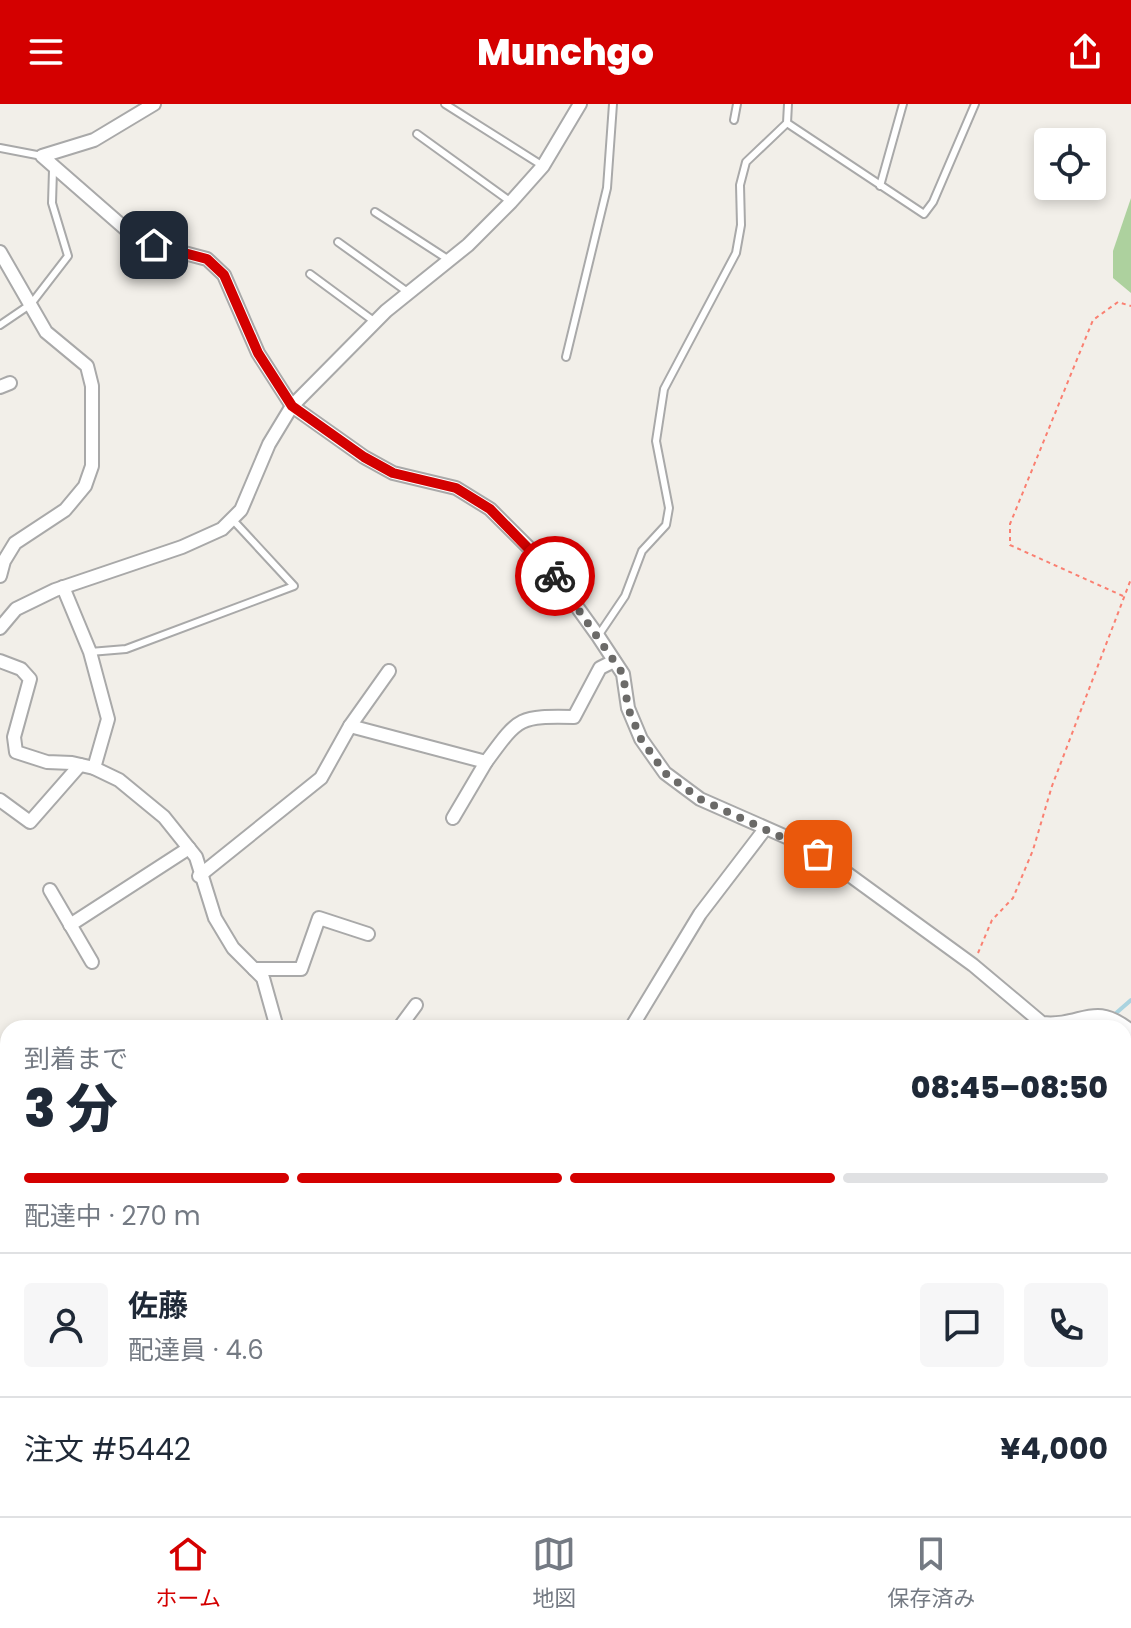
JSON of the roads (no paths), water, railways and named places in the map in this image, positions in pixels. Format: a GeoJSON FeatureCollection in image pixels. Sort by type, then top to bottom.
{"type":"FeatureCollection","features":[{"type":"Feature","properties":{"kind":"street"},"geometry":{"type":"LineString","coordinates":[[154,104],[94,140],[42,156],[53,170],[129,232],[154,245],[207,259],[224,275],[258,353],[292,406],[364,457],[393,473],[456,488],[490,509],[549,568],[598,636],[623,674],[628,708],[641,739],[665,773],[700,799],[800,843],[837,866],[973,965],[1038,1020]]}},
{"type":"Feature","properties":{"kind":"street"},"geometry":{"type":"LineString","coordinates":[[0,628],[16,609],[63,587],[182,547],[222,529],[241,510],[269,444],[292,406],[375,322],[449,260],[511,202],[543,166],[580,104]]}},
{"type":"Feature","properties":{"kind":"street"},"geometry":{"type":"LineString","coordinates":[[0,252],[46,332],[87,366],[92,386],[92,466],[85,486],[65,510],[15,543],[0,576]]}},
{"type":"Feature","properties":{"kind":"street"},"geometry":{"type":"LineString","coordinates":[[63,587],[90,652],[108,719],[94,768]]}},
{"type":"Feature","properties":{"kind":"street"},"geometry":{"type":"LineString","coordinates":[[0,661],[21,669],[30,679],[14,737],[16,752],[47,762],[94,768],[119,780],[164,817],[196,857],[199,876],[227,938],[263,978],[275,1020]]}},
{"type":"Feature","properties":{"kind":"street"},"geometry":{"type":"LineString","coordinates":[[453,818],[486,762],[513,726],[529,717],[574,717],[600,668],[614,661]]}},
{"type":"Feature","properties":{"kind":"street"},"geometry":{"type":"LineString","coordinates":[[199,876],[321,778],[350,726],[389,671]]}},
{"type":"Feature","properties":{"kind":"street"},"geometry":{"type":"LineString","coordinates":[[350,726],[486,762]]}},
{"type":"Feature","properties":{"kind":"street"},"geometry":{"type":"LineString","coordinates":[[0,800],[30,822],[80,765]]}},
{"type":"Feature","properties":{"kind":"street"},"geometry":{"type":"LineString","coordinates":[[636,1020],[700,914],[765,829]]}},
{"type":"Feature","properties":{"kind":"street"},"geometry":{"type":"LineString","coordinates":[[70,925],[189,848]]}},
{"type":"Feature","properties":{"kind":"street"},"geometry":{"type":"LineString","coordinates":[[50,890],[92,962]]}},
{"type":"Feature","properties":{"kind":"street"},"geometry":{"type":"LineString","coordinates":[[254,969],[301,969],[319,918],[368,934]]}},
{"type":"Feature","properties":{"kind":"street"},"geometry":{"type":"LineString","coordinates":[[405,1020],[416,1005]]}},
{"type":"Feature","properties":{"kind":"street"},"geometry":{"type":"LineString","coordinates":[[1074,1020],[1103,1014],[1116,1020]]}},
{"type":"Feature","properties":{"kind":"lane"},"geometry":{"type":"LineString","coordinates":[[445,104],[543,166]]}},
{"type":"Feature","properties":{"kind":"lane"},"geometry":{"type":"LineString","coordinates":[[566,357],[607,188],[613,104]]}},
{"type":"Feature","properties":{"kind":"lane"},"geometry":{"type":"LineString","coordinates":[[734,120],[737,104]]}},
{"type":"Feature","properties":{"kind":"lane"},"geometry":{"type":"LineString","coordinates":[[598,636],[625,596],[642,551],[656,540],[666,525],[669,508],[656,441],[664,389],[736,253],[741,225],[740,185],[746,162],[787,123],[788,104]]}},
{"type":"Feature","properties":{"kind":"lane"},"geometry":{"type":"LineString","coordinates":[[880,186],[903,104]]}},
{"type":"Feature","properties":{"kind":"lane"},"geometry":{"type":"LineString","coordinates":[[787,123],[924,214],[933,202],[975,104]]}},
{"type":"Feature","properties":{"kind":"lane"},"geometry":{"type":"LineString","coordinates":[[417,134],[511,202]]}},
{"type":"Feature","properties":{"kind":"lane"},"geometry":{"type":"LineString","coordinates":[[0,148],[42,156]]}},
{"type":"Feature","properties":{"kind":"lane"},"geometry":{"type":"LineString","coordinates":[[0,325],[31,304],[68,256],[52,203],[53,170]]}},
{"type":"Feature","properties":{"kind":"lane"},"geometry":{"type":"LineString","coordinates":[[375,212],[449,260]]}},
{"type":"Feature","properties":{"kind":"lane"},"geometry":{"type":"LineString","coordinates":[[338,242],[409,293]]}},
{"type":"Feature","properties":{"kind":"lane"},"geometry":{"type":"LineString","coordinates":[[310,274],[375,322]]}},
{"type":"Feature","properties":{"kind":"lane"},"geometry":{"type":"LineString","coordinates":[[90,652],[126,649],[294,586],[232,519]]}},
{"type":"Feature","properties":{"kind":"waterway"},"geometry":{"type":"LineString","coordinates":[[1108,1020],[1131,1000]]}}]}
